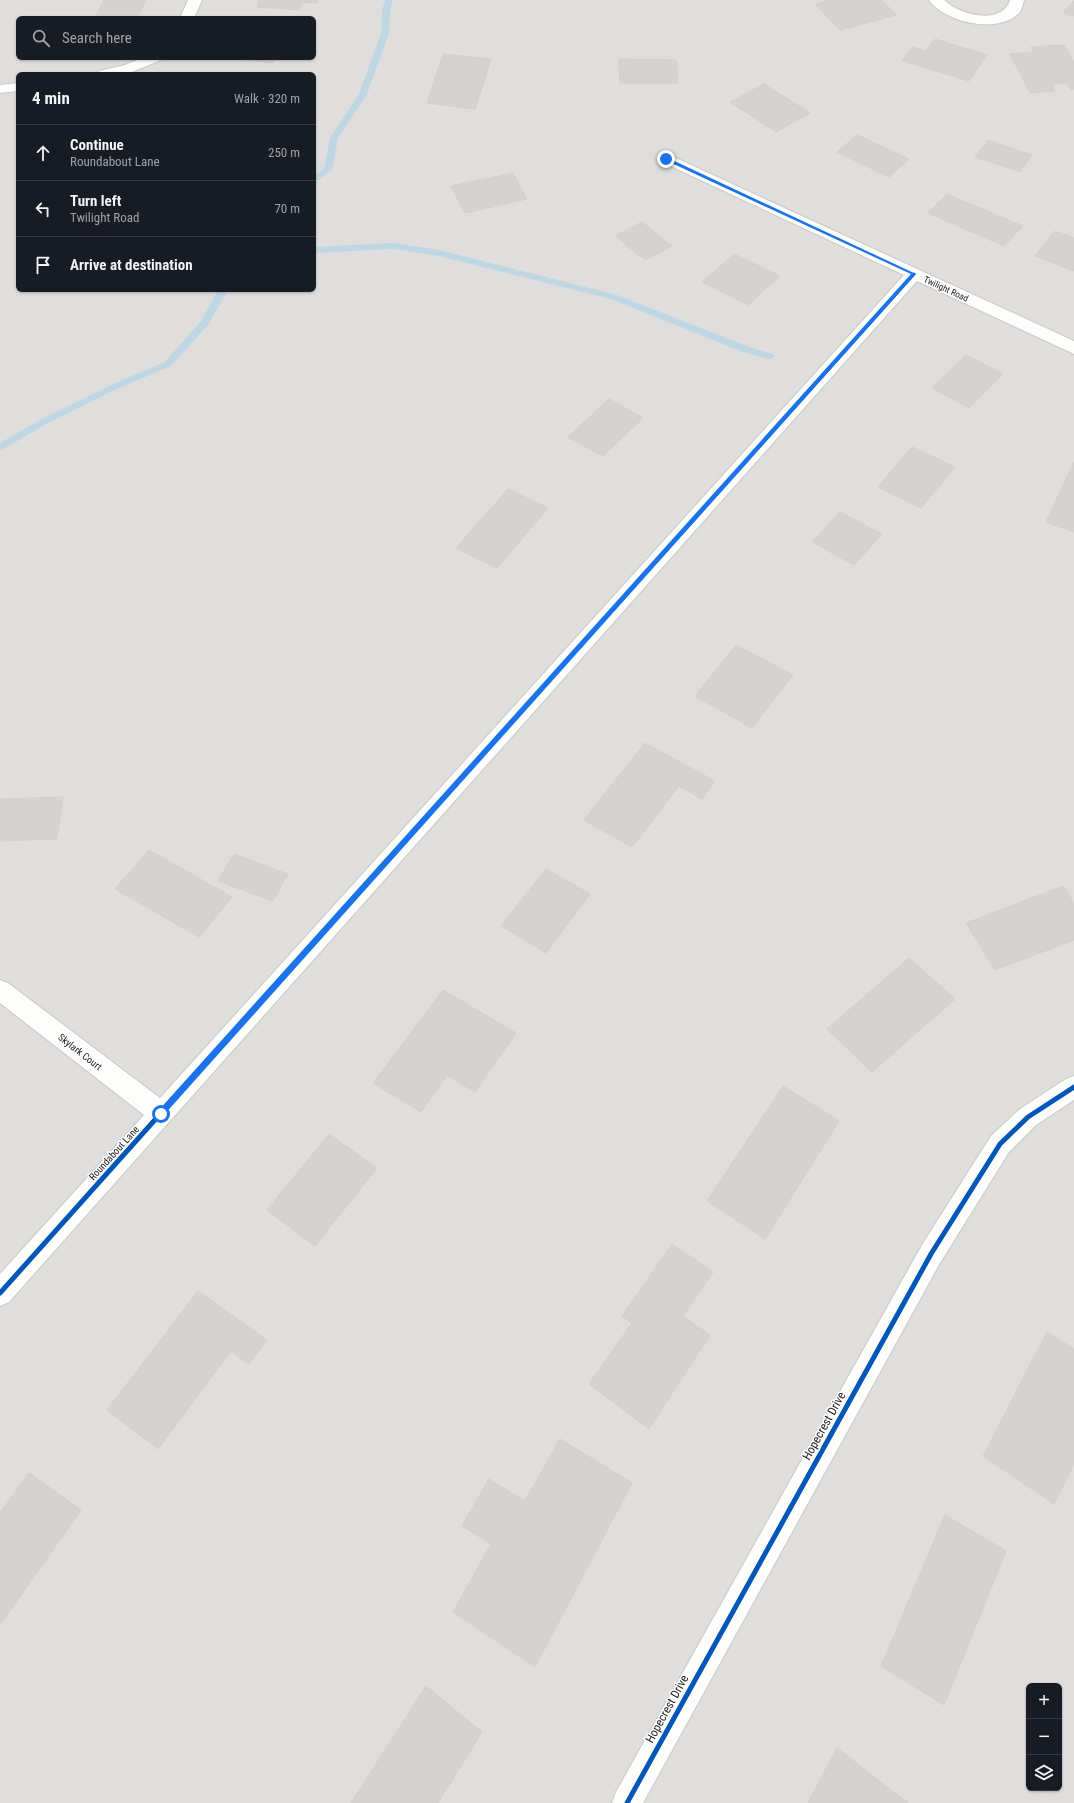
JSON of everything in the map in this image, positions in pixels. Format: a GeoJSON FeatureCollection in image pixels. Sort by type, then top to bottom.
{"type":"FeatureCollection","features":[{"type":"Feature","properties":{"kind":"street"},"geometry":{"type":"LineString","coordinates":[[189,16],[195,0]]}},
{"type":"Feature","properties":{"kind":"street"},"geometry":{"type":"LineString","coordinates":[[936,0],[944,10],[973,20],[990,20],[1004,16],[1013,10],[1017,0]]}},
{"type":"Feature","properties":{"kind":"street"},"geometry":{"type":"LineString","coordinates":[[114,72],[129,69],[149,60]]}},
{"type":"Feature","properties":{"kind":"street"},"geometry":{"type":"LineString","coordinates":[[0,89],[16,86]]}},
{"type":"Feature","properties":{"kind":"street","name":"Twilight Road"},"geometry":{"type":"LineString","coordinates":[[666,159],[1074,348]]}},
{"type":"Feature","properties":{"kind":"street","name":"Roundabout Lane"},"geometry":{"type":"LineString","coordinates":[[0,1293],[914,274]]}},
{"type":"Feature","properties":{"kind":"street","name":"Skylark Court"},"geometry":{"type":"LineString","coordinates":[[0,990],[161,1114]]}},
{"type":"Feature","properties":{"kind":"street","name":"Hopecrest Drive"},"geometry":{"type":"LineString","coordinates":[[627,1803],[944,1234],[1000,1144],[1028,1117],[1074,1087]]}},
{"type":"Feature","properties":{"kind":"shaded area"},"geometry":{"type":"Polygon","coordinates":[[[0,0],[1074,0],[1074,1803],[0,1803],[0,0]]]}},
{"type":"Feature","properties":{"kind":"building"},"geometry":{"type":"Polygon","coordinates":[[[104,0],[146,0],[138,16],[96,16],[104,0]]]}},
{"type":"Feature","properties":{"kind":"building"},"geometry":{"type":"Polygon","coordinates":[[[259,0],[318,0],[317,3],[302,2],[299,10],[257,7],[259,0]]]}},
{"type":"Feature","properties":{"kind":"building"},"geometry":{"type":"Polygon","coordinates":[[[830,0],[881,0],[897,15],[840,30],[815,4],[830,0]]]}},
{"type":"Feature","properties":{"kind":"building"},"geometry":{"type":"Polygon","coordinates":[[[1074,1],[1074,16],[1063,12],[1074,1]]]}},
{"type":"Feature","properties":{"kind":"building"},"geometry":{"type":"Polygon","coordinates":[[[935,39],[987,55],[969,81],[902,61],[912,47],[926,51],[935,39]]]}},
{"type":"Feature","properties":{"kind":"building"},"geometry":{"type":"Polygon","coordinates":[[[1064,45],[1074,62],[1074,89],[1071,90],[1067,83],[1052,84],[1055,91],[1030,93],[1010,54],[1034,52],[1031,47],[1064,45]]]}},
{"type":"Feature","properties":{"kind":"building"},"geometry":{"type":"Polygon","coordinates":[[[443,54],[491,59],[475,109],[427,103],[443,54]]]}},
{"type":"Feature","properties":{"kind":"building"},"geometry":{"type":"Polygon","coordinates":[[[619,59],[676,60],[678,83],[620,83],[619,59]]]}},
{"type":"Feature","properties":{"kind":"building"},"geometry":{"type":"Polygon","coordinates":[[[249,60],[275,60],[273,63],[249,60]]]}},
{"type":"Feature","properties":{"kind":"building"},"geometry":{"type":"Polygon","coordinates":[[[764,84],[810,113],[776,132],[730,102],[764,84]]]}},
{"type":"Feature","properties":{"kind":"building"},"geometry":{"type":"Polygon","coordinates":[[[857,135],[909,159],[889,177],[837,152],[857,135]]]}},
{"type":"Feature","properties":{"kind":"building"},"geometry":{"type":"Polygon","coordinates":[[[988,140],[1032,155],[1020,172],[975,157],[988,140]]]}},
{"type":"Feature","properties":{"kind":"building"},"geometry":{"type":"Polygon","coordinates":[[[513,173],[527,199],[465,213],[451,186],[513,173]]]}},
{"type":"Feature","properties":{"kind":"building"},"geometry":{"type":"Polygon","coordinates":[[[947,194],[1023,226],[1004,246],[928,213],[947,194]]]}},
{"type":"Feature","properties":{"kind":"building"},"geometry":{"type":"Polygon","coordinates":[[[642,222],[672,246],[645,260],[615,236],[642,222]]]}},
{"type":"Feature","properties":{"kind":"building"},"geometry":{"type":"Polygon","coordinates":[[[1055,231],[1074,238],[1074,271],[1035,256],[1055,231]]]}},
{"type":"Feature","properties":{"kind":"building"},"geometry":{"type":"Polygon","coordinates":[[[734,254],[780,276],[748,305],[702,282],[734,254]]]}},
{"type":"Feature","properties":{"kind":"building"},"geometry":{"type":"Polygon","coordinates":[[[966,355],[1003,374],[969,408],[932,388],[966,355]]]}},
{"type":"Feature","properties":{"kind":"building"},"geometry":{"type":"Polygon","coordinates":[[[609,399],[643,418],[603,456],[568,437],[609,399]]]}},
{"type":"Feature","properties":{"kind":"building"},"geometry":{"type":"Polygon","coordinates":[[[912,447],[955,467],[921,508],[878,487],[912,447]]]}},
{"type":"Feature","properties":{"kind":"building"},"geometry":{"type":"Polygon","coordinates":[[[1074,462],[1074,532],[1046,522],[1074,462]]]}},
{"type":"Feature","properties":{"kind":"building"},"geometry":{"type":"Polygon","coordinates":[[[508,489],[548,508],[497,568],[456,548],[508,489]]]}},
{"type":"Feature","properties":{"kind":"building"},"geometry":{"type":"Polygon","coordinates":[[[840,512],[882,534],[854,565],[812,542],[840,512]]]}},
{"type":"Feature","properties":{"kind":"building"},"geometry":{"type":"Polygon","coordinates":[[[736,645],[793,675],[752,728],[695,696],[736,645]]]}},
{"type":"Feature","properties":{"kind":"building"},"geometry":{"type":"Polygon","coordinates":[[[645,743],[715,781],[702,799],[679,786],[632,847],[584,820],[645,743]]]}},
{"type":"Feature","properties":{"kind":"building"},"geometry":{"type":"Polygon","coordinates":[[[63,797],[57,839],[0,841],[0,799],[63,797]]]}},
{"type":"Feature","properties":{"kind":"building"},"geometry":{"type":"Polygon","coordinates":[[[149,850],[232,897],[199,937],[115,889],[149,850]]]}},
{"type":"Feature","properties":{"kind":"building"},"geometry":{"type":"Polygon","coordinates":[[[234,854],[288,874],[273,901],[218,881],[234,854]]]}},
{"type":"Feature","properties":{"kind":"building"},"geometry":{"type":"Polygon","coordinates":[[[546,869],[590,894],[546,953],[501,926],[546,869]]]}},
{"type":"Feature","properties":{"kind":"building"},"geometry":{"type":"Polygon","coordinates":[[[1063,886],[1074,903],[1074,940],[995,970],[966,923],[1063,886]]]}},
{"type":"Feature","properties":{"kind":"building"},"geometry":{"type":"Polygon","coordinates":[[[909,958],[955,999],[872,1072],[827,1029],[909,958]]]}},
{"type":"Feature","properties":{"kind":"building"},"geometry":{"type":"Polygon","coordinates":[[[443,990],[516,1033],[475,1092],[447,1075],[421,1112],[373,1083],[443,990]]]}},
{"type":"Feature","properties":{"kind":"building"},"geometry":{"type":"Polygon","coordinates":[[[783,1086],[839,1121],[765,1239],[707,1201],[783,1086]]]}},
{"type":"Feature","properties":{"kind":"building"},"geometry":{"type":"Polygon","coordinates":[[[329,1134],[377,1168],[315,1246],[267,1210],[329,1134]]]}},
{"type":"Feature","properties":{"kind":"building"},"geometry":{"type":"Polygon","coordinates":[[[672,1244],[713,1272],[683,1316],[710,1335],[649,1429],[589,1384],[632,1323],[622,1316],[672,1244]]]}},
{"type":"Feature","properties":{"kind":"building"},"geometry":{"type":"Polygon","coordinates":[[[198,1291],[267,1340],[249,1364],[231,1351],[158,1449],[107,1410],[198,1291]]]}},
{"type":"Feature","properties":{"kind":"building"},"geometry":{"type":"Polygon","coordinates":[[[1047,1332],[1074,1349],[1074,1464],[1054,1504],[983,1456],[1047,1332]]]}},
{"type":"Feature","properties":{"kind":"building"},"geometry":{"type":"Polygon","coordinates":[[[560,1439],[632,1483],[535,1667],[453,1612],[491,1544],[462,1526],[489,1479],[525,1501],[560,1439]]]}},
{"type":"Feature","properties":{"kind":"building"},"geometry":{"type":"Polygon","coordinates":[[[29,1473],[81,1510],[0,1625],[0,1513],[29,1473]]]}},
{"type":"Feature","properties":{"kind":"building"},"geometry":{"type":"Polygon","coordinates":[[[945,1515],[1006,1551],[944,1705],[881,1666],[945,1515]]]}},
{"type":"Feature","properties":{"kind":"building"},"geometry":{"type":"Polygon","coordinates":[[[426,1686],[482,1732],[438,1803],[351,1803],[426,1686]]]}},
{"type":"Feature","properties":{"kind":"building"},"geometry":{"type":"Polygon","coordinates":[[[837,1748],[908,1803],[808,1803],[837,1748]]]}},
{"type":"Feature","properties":{"kind":"waterway"},"geometry":{"type":"LineString","coordinates":[[316,179],[328,170],[334,138],[363,94],[385,33],[386,11],[389,0]]}},
{"type":"Feature","properties":{"kind":"waterway"},"geometry":{"type":"LineString","coordinates":[[316,250],[394,246],[439,253],[614,297],[746,350],[770,356]]}},
{"type":"Feature","properties":{"kind":"waterway"},"geometry":{"type":"LineString","coordinates":[[0,448],[45,421],[116,386],[168,364],[205,323],[222,292]]}},
{"type":"Feature","properties":{"kind":"cycle path"},"geometry":{"type":"LineString","coordinates":[[0,1293],[914,274]]}},
{"type":"Feature","properties":{"kind":"cycle path"},"geometry":{"type":"LineString","coordinates":[[627,1803],[931,1254],[1000,1144],[1028,1117],[1074,1087]]}},
{"type":"Feature","properties":{"kind":"route"},"geometry":{"type":"LineString","coordinates":[[161,1114],[914,274],[666,159]]}}]}
